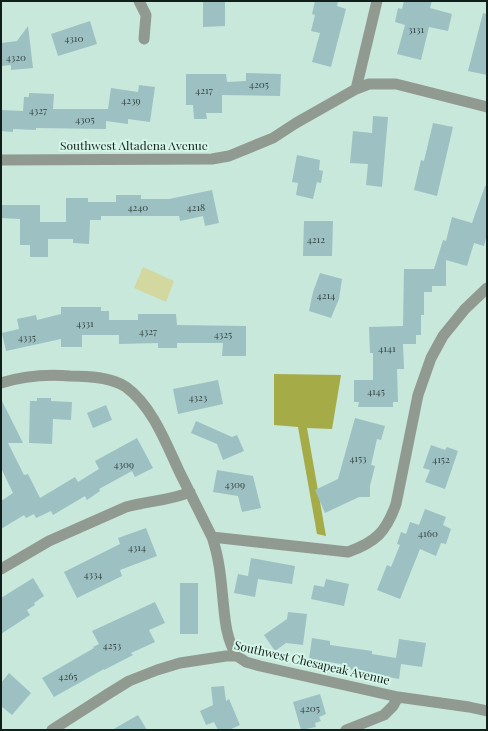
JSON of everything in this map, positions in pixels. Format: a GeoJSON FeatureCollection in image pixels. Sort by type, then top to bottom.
{"type":"FeatureCollection","features":[{"type":"Feature","properties":{"kind":"street"},"geometry":{"type":"LineString","coordinates":[[139,1],[146,15],[144,39]]}},
{"type":"Feature","properties":{"kind":"street"},"geometry":{"type":"LineString","coordinates":[[356,89],[377,1]]}},
{"type":"Feature","properties":{"kind":"street","name":"Southwest Altadena Avenue"},"geometry":{"type":"LineString","coordinates":[[1,160],[212,159],[229,156],[273,138],[296,123],[356,89],[369,84],[396,84],[487,106]]}},
{"type":"Feature","properties":{"kind":"street"},"geometry":{"type":"LineString","coordinates":[[212,536],[348,552],[366,546],[380,534],[390,520],[396,504],[418,395],[431,358],[443,336],[466,309],[487,288]]}},
{"type":"Feature","properties":{"kind":"street"},"geometry":{"type":"LineString","coordinates":[[1,383],[30,376],[62,375],[93,377],[112,381],[125,386],[139,398],[159,428],[212,536],[217,551],[226,633],[236,656]]}},
{"type":"Feature","properties":{"kind":"street"},"geometry":{"type":"LineString","coordinates":[[1,569],[49,541],[126,507],[174,498],[190,492]]}},
{"type":"Feature","properties":{"kind":"street","name":"Southwest Chesapeak Avenue"},"geometry":{"type":"LineString","coordinates":[[52,730],[108,694],[129,682],[157,670],[180,663],[210,658],[236,656],[246,662],[260,666],[398,697],[470,707],[487,711]]}},
{"type":"Feature","properties":{"kind":"street"},"geometry":{"type":"LineString","coordinates":[[346,730],[384,715],[393,706],[398,697]]}},
{"type":"Feature","properties":{"kind":"green space"},"geometry":{"type":"Polygon","coordinates":[[[143,267],[174,281],[166,302],[134,288],[143,267]]]}},
{"type":"Feature","properties":{"kind":"green space"},"geometry":{"type":"Polygon","coordinates":[[[274,374],[341,375],[332,429],[307,428],[326,536],[317,534],[298,427],[274,425],[274,374]]]}},
{"type":"Feature","properties":{"kind":"building"},"geometry":{"type":"Polygon","coordinates":[[[203,1],[225,1],[225,26],[203,27],[203,1]]]}},
{"type":"Feature","properties":{"kind":"building"},"geometry":{"type":"Polygon","coordinates":[[[315,1],[338,1],[337,6],[346,9],[331,67],[312,62],[320,33],[311,31],[315,15],[312,14],[315,1]]]}},
{"type":"Feature","properties":{"kind":"building"},"geometry":{"type":"Polygon","coordinates":[[[404,1],[432,1],[430,8],[452,14],[448,31],[429,27],[421,60],[397,54],[405,25],[395,22],[398,8],[402,9],[404,1]]]}},
{"type":"Feature","properties":{"kind":"building"},"geometry":{"type":"Polygon","coordinates":[[[483,13],[487,14],[487,75],[468,71],[483,13]]]}},
{"type":"Feature","properties":{"kind":"building"},"geometry":{"type":"Polygon","coordinates":[[[90,21],[97,44],[58,56],[51,34],[90,21]]]}},
{"type":"Feature","properties":{"kind":"building"},"geometry":{"type":"Polygon","coordinates":[[[28,26],[33,68],[11,70],[11,65],[1,66],[1,43],[17,41],[28,26]]]}},
{"type":"Feature","properties":{"kind":"building"},"geometry":{"type":"Polygon","coordinates":[[[246,73],[281,74],[280,96],[222,95],[222,113],[206,113],[207,119],[194,119],[193,105],[186,105],[186,74],[226,74],[227,82],[246,81],[246,73]]]}},
{"type":"Feature","properties":{"kind":"building"},"geometry":{"type":"Polygon","coordinates":[[[139,85],[155,87],[150,122],[128,119],[128,124],[106,121],[106,129],[36,128],[36,130],[13,129],[13,132],[1,131],[1,110],[23,111],[24,97],[29,97],[29,93],[54,94],[53,109],[108,109],[111,88],[138,92],[139,85]]]}},
{"type":"Feature","properties":{"kind":"building"},"geometry":{"type":"Polygon","coordinates":[[[373,116],[388,117],[382,187],[366,185],[368,164],[350,163],[353,131],[372,133],[373,116]]]}},
{"type":"Feature","properties":{"kind":"building"},"geometry":{"type":"Polygon","coordinates":[[[433,123],[453,127],[437,196],[414,190],[421,160],[424,161],[433,123]]]}},
{"type":"Feature","properties":{"kind":"building"},"geometry":{"type":"Polygon","coordinates":[[[297,155],[320,160],[319,170],[323,171],[321,183],[317,182],[313,199],[296,195],[298,183],[292,182],[297,155]]]}},
{"type":"Feature","properties":{"kind":"building"},"geometry":{"type":"Polygon","coordinates":[[[485,186],[487,186],[487,234],[484,246],[474,243],[467,266],[446,260],[446,286],[432,286],[432,292],[424,292],[424,315],[421,315],[421,335],[416,335],[416,344],[403,344],[404,369],[397,369],[398,402],[393,402],[393,407],[358,407],[359,402],[354,402],[354,380],[373,380],[373,353],[370,353],[369,327],[403,326],[404,269],[434,269],[443,240],[446,241],[452,217],[472,223],[485,186]]]}},
{"type":"Feature","properties":{"kind":"building"},"geometry":{"type":"Polygon","coordinates":[[[212,190],[219,223],[205,226],[203,216],[180,221],[179,216],[101,216],[101,220],[90,220],[89,244],[73,243],[73,239],[48,239],[48,257],[30,257],[30,245],[20,245],[20,219],[1,218],[1,205],[40,205],[40,222],[66,222],[66,198],[88,198],[88,202],[116,202],[116,195],[141,195],[141,199],[169,199],[212,190]]]}},
{"type":"Feature","properties":{"kind":"building"},"geometry":{"type":"Polygon","coordinates":[[[304,221],[333,221],[332,256],[303,256],[304,221]]]}},
{"type":"Feature","properties":{"kind":"building"},"geometry":{"type":"Polygon","coordinates":[[[320,273],[342,279],[339,299],[331,318],[309,311],[313,292],[320,273]]]}},
{"type":"Feature","properties":{"kind":"building"},"geometry":{"type":"Polygon","coordinates":[[[61,307],[101,307],[101,311],[109,311],[109,320],[138,320],[138,314],[176,314],[177,325],[246,326],[246,356],[222,356],[223,343],[177,343],[177,348],[158,348],[158,343],[119,344],[119,335],[82,335],[82,347],[61,347],[61,339],[6,351],[2,333],[19,329],[17,319],[36,315],[37,320],[61,314],[61,307]]]}},
{"type":"Feature","properties":{"kind":"building"},"geometry":{"type":"Polygon","coordinates":[[[218,380],[223,404],[178,414],[173,389],[218,380]]]}},
{"type":"Feature","properties":{"kind":"building"},"geometry":{"type":"Polygon","coordinates":[[[37,398],[51,398],[51,401],[72,402],[71,420],[53,419],[52,444],[29,443],[30,401],[37,401],[37,398]]]}},
{"type":"Feature","properties":{"kind":"building"},"geometry":{"type":"Polygon","coordinates":[[[1,399],[23,443],[8,443],[24,475],[28,474],[40,498],[75,477],[78,482],[99,469],[95,461],[137,438],[153,468],[135,477],[132,471],[99,489],[100,491],[87,500],[85,496],[53,515],[51,511],[36,518],[34,514],[26,518],[24,515],[1,529],[1,501],[13,493],[1,468],[1,399]]]}},
{"type":"Feature","properties":{"kind":"building"},"geometry":{"type":"Polygon","coordinates":[[[106,405],[112,420],[93,428],[87,413],[106,405]]]}},
{"type":"Feature","properties":{"kind":"building"},"geometry":{"type":"Polygon","coordinates":[[[355,418],[385,426],[381,440],[377,439],[371,465],[375,466],[370,486],[370,497],[359,497],[325,513],[315,490],[338,479],[355,418]]]}},
{"type":"Feature","properties":{"kind":"building"},"geometry":{"type":"Polygon","coordinates":[[[196,421],[232,437],[237,435],[244,451],[223,460],[217,444],[191,433],[196,421]]]}},
{"type":"Feature","properties":{"kind":"building"},"geometry":{"type":"Polygon","coordinates":[[[431,445],[445,450],[447,447],[458,451],[445,489],[425,482],[430,470],[423,468],[431,445]]]}},
{"type":"Feature","properties":{"kind":"building"},"geometry":{"type":"Polygon","coordinates":[[[217,470],[253,476],[261,508],[242,512],[238,496],[213,492],[217,470]]]}},
{"type":"Feature","properties":{"kind":"building"},"geometry":{"type":"Polygon","coordinates":[[[425,509],[446,517],[443,525],[451,529],[446,544],[441,543],[436,556],[420,549],[400,599],[377,590],[387,565],[391,567],[400,545],[397,544],[401,532],[406,534],[410,522],[419,525],[425,509]]]}},
{"type":"Feature","properties":{"kind":"building"},"geometry":{"type":"Polygon","coordinates":[[[146,528],[157,556],[120,570],[122,576],[77,598],[64,572],[120,544],[118,538],[146,528]]]}},
{"type":"Feature","properties":{"kind":"building"},"geometry":{"type":"Polygon","coordinates":[[[251,558],[295,566],[292,584],[258,579],[255,597],[234,593],[238,574],[248,576],[251,558]]]}},
{"type":"Feature","properties":{"kind":"building"},"geometry":{"type":"Polygon","coordinates":[[[33,578],[44,596],[34,603],[35,605],[27,610],[30,615],[1,634],[1,598],[33,578]]]}},
{"type":"Feature","properties":{"kind":"building"},"geometry":{"type":"Polygon","coordinates":[[[326,579],[349,584],[344,606],[311,599],[314,585],[324,587],[326,579]]]}},
{"type":"Feature","properties":{"kind":"building"},"geometry":{"type":"Polygon","coordinates":[[[180,583],[198,583],[198,634],[180,634],[180,583]]]}},
{"type":"Feature","properties":{"kind":"building"},"geometry":{"type":"Polygon","coordinates":[[[155,602],[165,623],[149,630],[155,642],[131,653],[133,655],[104,669],[54,697],[42,678],[99,644],[92,631],[155,602]]]}},
{"type":"Feature","properties":{"kind":"building"},"geometry":{"type":"Polygon","coordinates":[[[288,612],[307,614],[303,645],[286,643],[275,651],[264,635],[287,619],[288,612]]]}},
{"type":"Feature","properties":{"kind":"building"},"geometry":{"type":"Polygon","coordinates":[[[312,638],[330,641],[330,645],[372,651],[372,654],[396,658],[399,639],[426,643],[422,667],[401,664],[399,679],[340,668],[341,664],[309,659],[312,638]]]}},
{"type":"Feature","properties":{"kind":"building"},"geometry":{"type":"Polygon","coordinates":[[[9,673],[31,693],[12,715],[1,706],[1,683],[9,673]]]}},
{"type":"Feature","properties":{"kind":"building"},"geometry":{"type":"Polygon","coordinates":[[[224,686],[226,701],[229,699],[240,725],[229,730],[218,730],[214,722],[206,725],[200,711],[213,705],[211,687],[224,686]]]}},
{"type":"Feature","properties":{"kind":"building"},"geometry":{"type":"Polygon","coordinates":[[[320,694],[326,714],[319,717],[321,721],[315,723],[316,727],[301,730],[293,702],[320,694]]]}},
{"type":"Feature","properties":{"kind":"building"},"geometry":{"type":"Polygon","coordinates":[[[138,715],[147,730],[112,730],[138,715]]]}}]}
